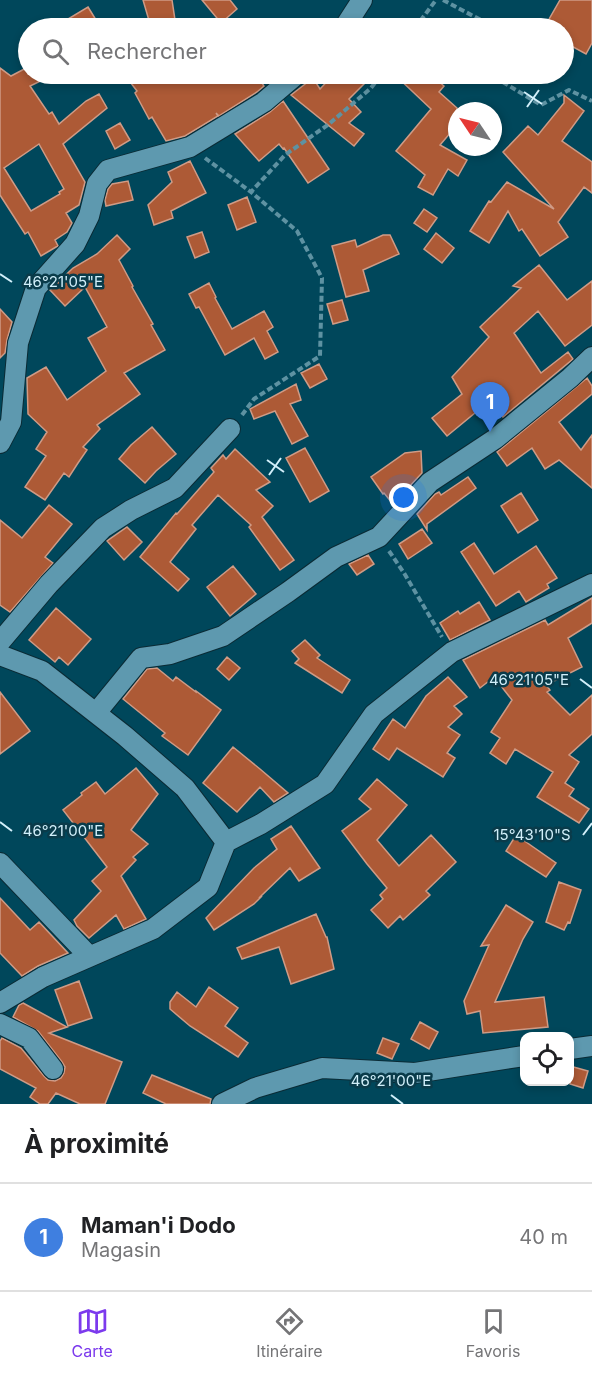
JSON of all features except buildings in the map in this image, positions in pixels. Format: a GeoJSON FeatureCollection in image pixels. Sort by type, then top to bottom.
{"type":"FeatureCollection","features":[{"type":"Feature","properties":{"kind":"street"},"geometry":{"type":"LineString","coordinates":[[351,18],[362,0]]}},
{"type":"Feature","properties":{"kind":"street"},"geometry":{"type":"LineString","coordinates":[[0,443],[11,422],[18,343],[36,288],[75,244],[89,216],[97,184],[108,170],[190,147],[264,102],[285,84]]}},
{"type":"Feature","properties":{"kind":"street"},"geometry":{"type":"LineString","coordinates":[[96,713],[141,658],[171,654],[222,636],[336,557],[379,537],[430,482],[495,439],[570,378],[592,357]]}},
{"type":"Feature","properties":{"kind":"street"},"geometry":{"type":"LineString","coordinates":[[0,642],[49,584],[103,528],[131,510],[175,488],[230,429]]}},
{"type":"Feature","properties":{"kind":"street"},"geometry":{"type":"LineString","coordinates":[[0,1003],[44,977],[153,929],[208,887],[226,842],[261,825],[325,784],[374,714],[452,652],[592,584]]}},
{"type":"Feature","properties":{"kind":"street"},"geometry":{"type":"LineString","coordinates":[[0,655],[42,671],[125,736],[184,788],[226,842]]}},
{"type":"Feature","properties":{"kind":"street"},"geometry":{"type":"LineString","coordinates":[[0,863],[89,956]]}},
{"type":"Feature","properties":{"kind":"street"},"geometry":{"type":"LineString","coordinates":[[0,1024],[29,1038],[53,1069]]}},
{"type":"Feature","properties":{"kind":"street"},"geometry":{"type":"LineString","coordinates":[[574,1048],[592,1046]]}},
{"type":"Feature","properties":{"kind":"street"},"geometry":{"type":"LineString","coordinates":[[222,1104],[255,1088],[322,1068],[415,1073],[520,1057]]}},
{"type":"Feature","properties":{"kind":"path"},"geometry":{"type":"LineString","coordinates":[[422,18],[436,0]]}},
{"type":"Feature","properties":{"kind":"path"},"geometry":{"type":"LineString","coordinates":[[443,0],[477,18]]}},
{"type":"Feature","properties":{"kind":"path"},"geometry":{"type":"LineString","coordinates":[[252,192],[285,155],[329,124],[374,84]]}},
{"type":"Feature","properties":{"kind":"path"},"geometry":{"type":"LineString","coordinates":[[506,84],[541,105],[569,90],[592,101]]}},
{"type":"Feature","properties":{"kind":"path"},"geometry":{"type":"LineString","coordinates":[[190,147],[252,192],[297,231],[322,278],[320,356],[254,399],[230,429]]}},
{"type":"Feature","properties":{"kind":"path"},"geometry":{"type":"LineString","coordinates":[[379,537],[404,573],[452,652]]}},
{"type":"Feature","properties":{"kind":"place","name":"Maman'i Dodo"},"geometry":{"type":"Point","coordinates":[490,432]}}]}
